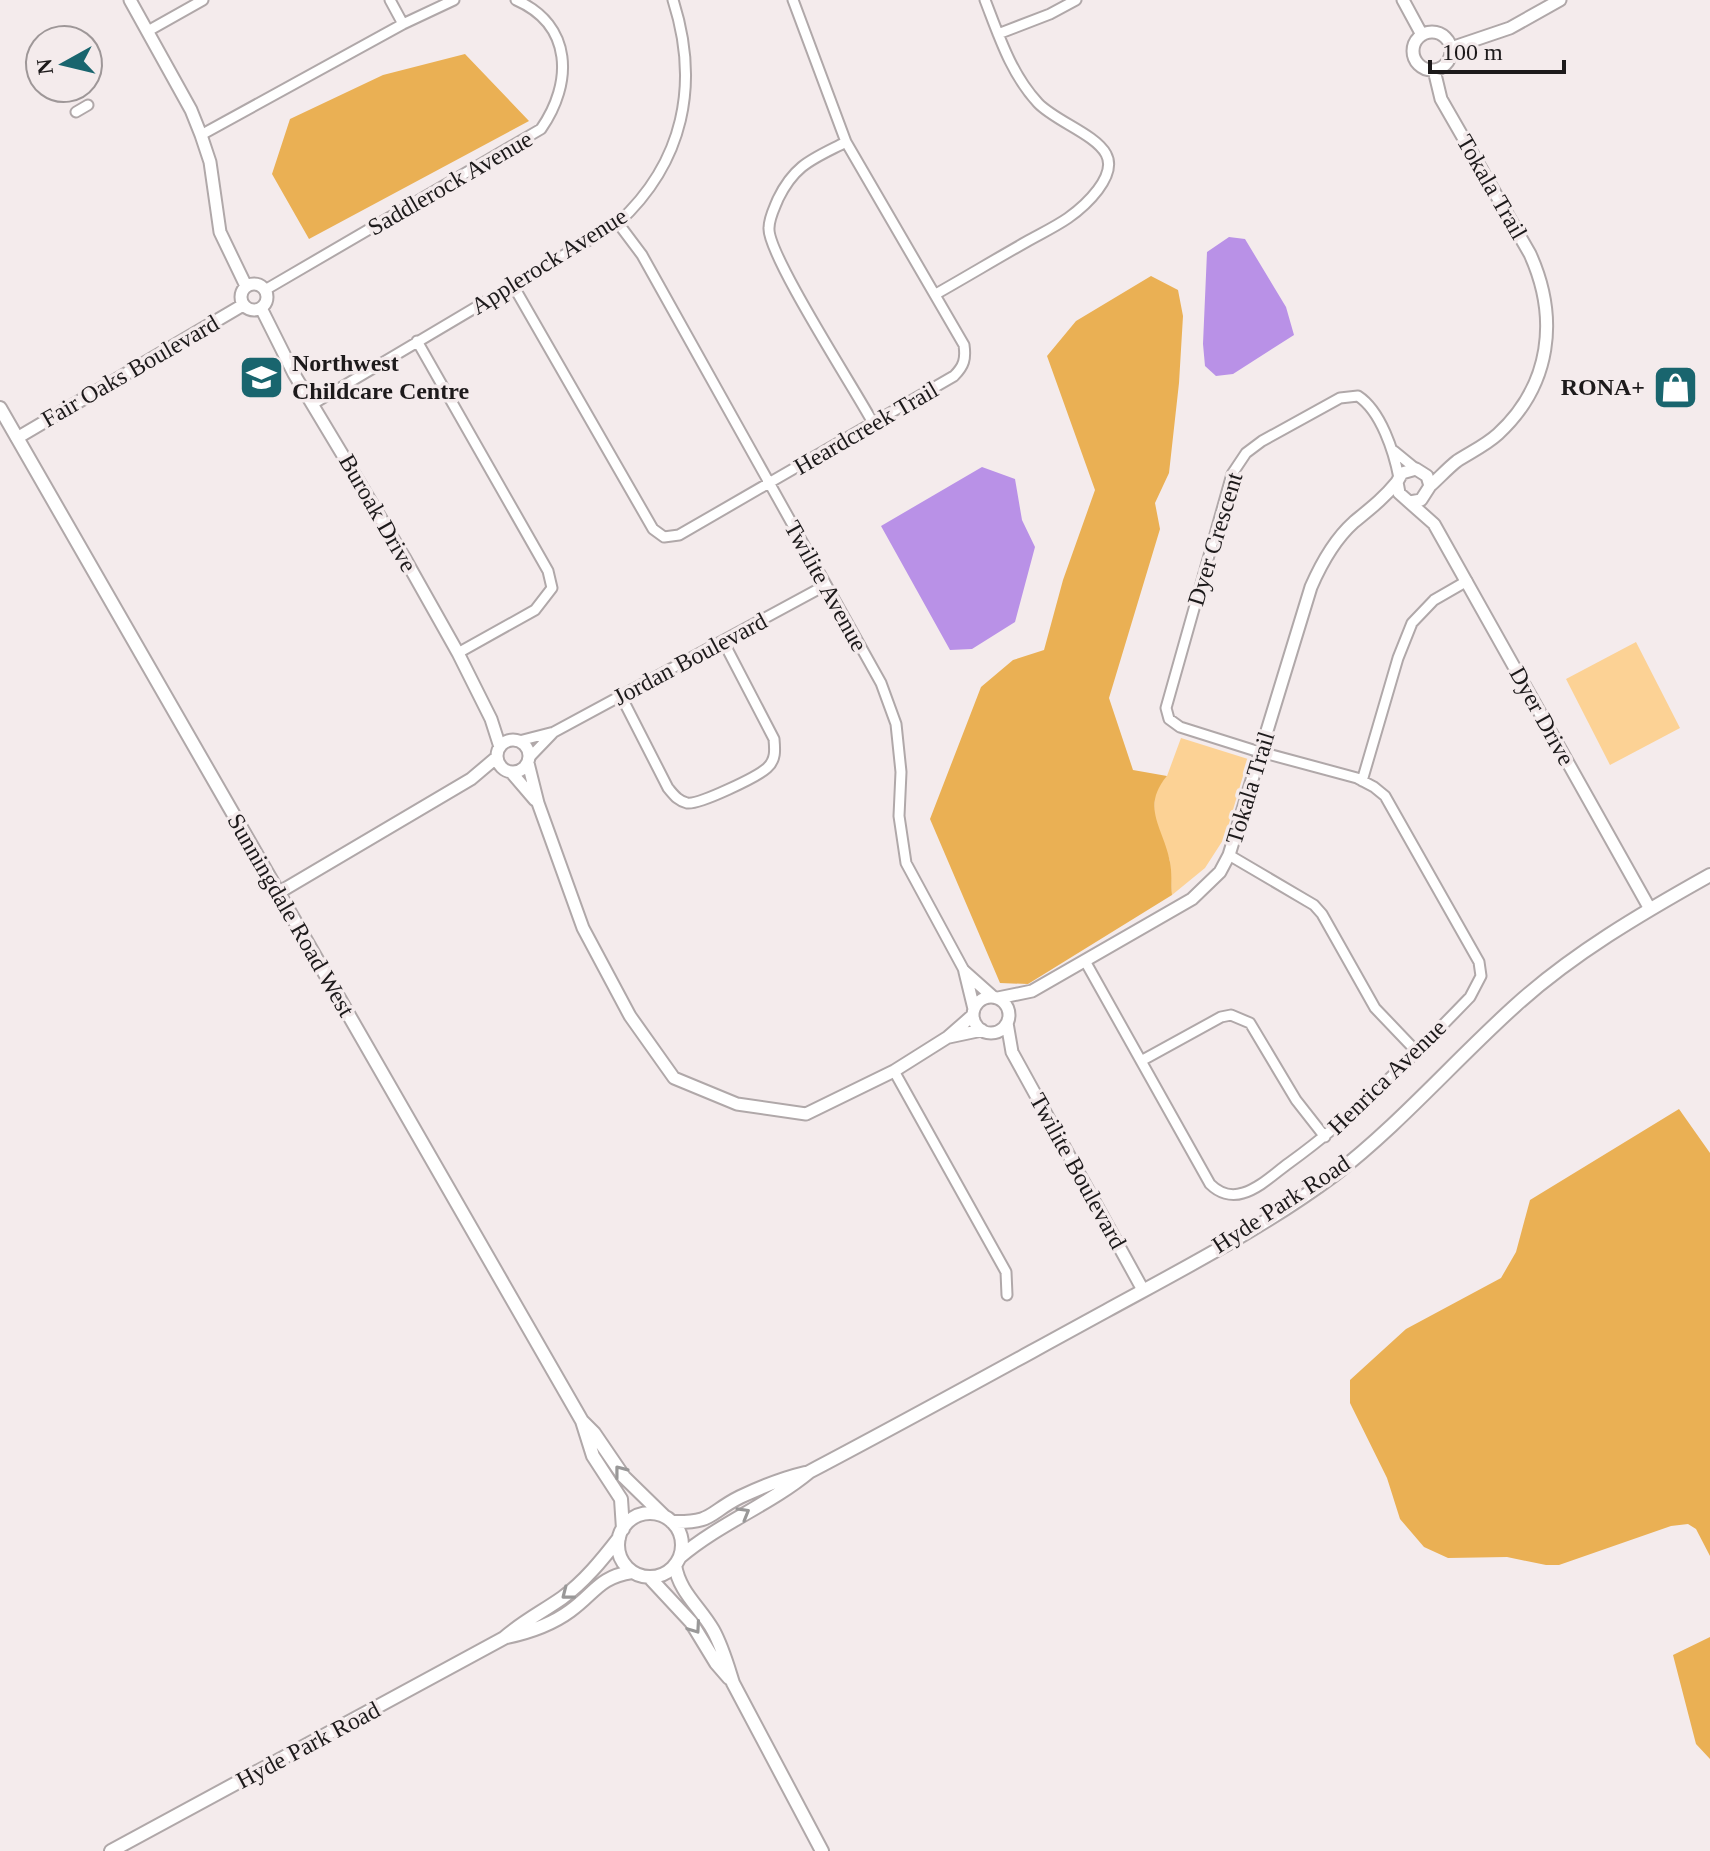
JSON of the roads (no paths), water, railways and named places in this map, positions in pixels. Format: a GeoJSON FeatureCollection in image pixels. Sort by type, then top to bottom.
{"type":"FeatureCollection","features":[{"type":"Feature","properties":{"kind":"main road","name":"Sunningdale Road West"},"geometry":{"type":"LineString","coordinates":[[0,408],[582,1421],[593,1456],[621,1499],[621,1533]]}},
{"type":"Feature","properties":{"kind":"main road","name":"Hyde Park Road"},"geometry":{"type":"LineString","coordinates":[[678,1561],[706,1536],[788,1489],[809,1472],[1143,1290],[1267,1219],[1335,1174],[1517,1004],[1566,966],[1650,909],[1710,875]]}},
{"type":"Feature","properties":{"kind":"main road","name":"Sunningdale Road West"},"geometry":{"type":"LineString","coordinates":[[582,1421],[624,1477],[668,1519]]}},
{"type":"Feature","properties":{"kind":"main road","name":"Hyde Park Road"},"geometry":{"type":"LineString","coordinates":[[668,1519],[708,1519],[749,1493],[809,1472]]}},
{"type":"Feature","properties":{"kind":"main road"},"geometry":{"type":"LineString","coordinates":[[733,1683],[716,1663],[691,1622],[650,1578],[632,1572],[620,1557],[621,1533],[637,1516],[655,1513],[668,1519],[681,1537],[678,1561],[681,1587],[711,1627],[733,1683],[822,1851]]}},
{"type":"Feature","properties":{"kind":"main road","name":"Hyde Park Road"},"geometry":{"type":"LineString","coordinates":[[111,1851],[504,1638],[519,1624],[551,1606],[577,1585],[621,1533]]}},
{"type":"Feature","properties":{"kind":"main road"},"geometry":{"type":"LineString","coordinates":[[650,1578],[660,1576],[678,1561]]}},
{"type":"Feature","properties":{"kind":"main road","name":"Hyde Park Road"},"geometry":{"type":"LineString","coordinates":[[504,1638],[523,1634],[558,1619],[609,1577],[632,1572]]}},
{"type":"Feature","properties":{"kind":"street"},"geometry":{"type":"LineString","coordinates":[[130,0],[191,110],[210,162],[220,232],[246,286]]}},
{"type":"Feature","properties":{"kind":"street"},"geometry":{"type":"LineString","coordinates":[[148,31],[203,0]]}},
{"type":"Feature","properties":{"kind":"street"},"geometry":{"type":"LineString","coordinates":[[390,0],[403,24]]}},
{"type":"Feature","properties":{"kind":"street"},"geometry":{"type":"LineString","coordinates":[[201,135],[403,24],[454,0]]}},
{"type":"Feature","properties":{"kind":"street","name":"Saddlerock Avenue"},"geometry":{"type":"LineString","coordinates":[[265,290],[541,129],[554,111],[563,83],[564,58],[550,26],[532,7],[516,0]]}},
{"type":"Feature","properties":{"kind":"street","name":"Applerock Avenue"},"geometry":{"type":"LineString","coordinates":[[313,404],[618,223],[651,187],[676,138],[684,111],[686,54],[682,27],[673,0]]}},
{"type":"Feature","properties":{"kind":"street","name":"Heardcreek Trail"},"geometry":{"type":"LineString","coordinates":[[514,287],[657,534],[671,538],[770,484],[962,369],[966,358],[964,345],[846,142],[793,0]]}},
{"type":"Feature","properties":{"kind":"street"},"geometry":{"type":"LineString","coordinates":[[936,294],[1068,218],[1098,188],[1106,178],[1108,169],[1106,153],[1098,144],[1059,121],[1038,103],[1010,62],[985,0]]}},
{"type":"Feature","properties":{"kind":"street"},"geometry":{"type":"LineString","coordinates":[[998,34],[1050,14],[1076,0]]}},
{"type":"Feature","properties":{"kind":"street"},"geometry":{"type":"LineString","coordinates":[[1403,0],[1422,35]]}},
{"type":"Feature","properties":{"kind":"street"},"geometry":{"type":"LineString","coordinates":[[1451,48],[1510,28],[1560,0]]}},
{"type":"Feature","properties":{"kind":"street"},"geometry":{"type":"LineString","coordinates":[[1428,32],[1440,33],[1451,48],[1449,60],[1440,69],[1421,67],[1414,57],[1414,44],[1428,32]]}},
{"type":"Feature","properties":{"kind":"street","name":"Tokala Trail"},"geometry":{"type":"LineString","coordinates":[[1430,489],[1457,461],[1496,436],[1516,416],[1531,392],[1547,338],[1548,311],[1542,281],[1530,254],[1441,99],[1434,70]]}},
{"type":"Feature","properties":{"kind":"street"},"geometry":{"type":"LineString","coordinates":[[76,112],[88,105]]}},
{"type":"Feature","properties":{"kind":"street"},"geometry":{"type":"LineString","coordinates":[[846,142],[803,164],[793,173],[772,212],[769,236],[787,275],[873,423]]}},
{"type":"Feature","properties":{"kind":"street","name":"Twilite Avenue"},"geometry":{"type":"LineString","coordinates":[[618,223],[642,255],[881,683],[896,724],[901,772],[899,816],[906,863],[965,972],[974,1012]]}},
{"type":"Feature","properties":{"kind":"street"},"geometry":{"type":"LineString","coordinates":[[257,284],[265,290],[267,297],[261,308],[254,310],[243,305],[241,293],[246,286],[257,284]]}},
{"type":"Feature","properties":{"kind":"street","name":"Fair Oaks Boulevard"},"geometry":{"type":"LineString","coordinates":[[17,438],[243,305]]}},
{"type":"Feature","properties":{"kind":"street","name":"Buroak Drive"},"geometry":{"type":"LineString","coordinates":[[261,308],[294,374],[404,557],[507,746]]}},
{"type":"Feature","properties":{"kind":"street"},"geometry":{"type":"LineString","coordinates":[[417,341],[548,571],[552,588],[535,610],[458,653]]}},
{"type":"Feature","properties":{"kind":"street","name":"Dyer Crescent"},"geometry":{"type":"LineString","coordinates":[[1261,752],[1174,724],[1166,708],[1232,474],[1246,453],[1262,441],[1344,396],[1358,396],[1370,406],[1394,451],[1398,480]]}},
{"type":"Feature","properties":{"kind":"street","name":"Dyer Crescent"},"geometry":{"type":"LineString","coordinates":[[1394,451],[1420,470]]}},
{"type":"Feature","properties":{"kind":"street","name":"Tokala Trail"},"geometry":{"type":"LineString","coordinates":[[1420,470],[1457,461]]}},
{"type":"Feature","properties":{"kind":"street"},"geometry":{"type":"LineString","coordinates":[[1406,470],[1420,470],[1430,489],[1421,500],[1408,501],[1399,493],[1398,480],[1406,470]]}},
{"type":"Feature","properties":{"kind":"street","name":"Tokala Trail"},"geometry":{"type":"LineString","coordinates":[[995,997],[1032,991],[1192,899],[1220,872],[1229,855],[1319,570],[1353,523],[1374,508],[1398,480]]}},
{"type":"Feature","properties":{"kind":"street","name":"Dyer Drive"},"geometry":{"type":"LineString","coordinates":[[1430,489],[1434,524]]}},
{"type":"Feature","properties":{"kind":"street","name":"Tokala Trail"},"geometry":{"type":"LineString","coordinates":[[1374,508],[1408,501]]}},
{"type":"Feature","properties":{"kind":"street","name":"Dyer Drive"},"geometry":{"type":"LineString","coordinates":[[1408,501],[1434,524],[1650,909]]}},
{"type":"Feature","properties":{"kind":"street"},"geometry":{"type":"LineString","coordinates":[[1362,781],[1398,658],[1412,623],[1434,600],[1467,581]]}},
{"type":"Feature","properties":{"kind":"street","name":"Jordan Boulevard"},"geometry":{"type":"LineString","coordinates":[[507,746],[554,732],[826,585]]}},
{"type":"Feature","properties":{"kind":"street"},"geometry":{"type":"LineString","coordinates":[[621,696],[668,788],[677,799],[688,804],[702,802],[768,767],[776,754],[774,739],[723,641]]}},
{"type":"Feature","properties":{"kind":"street","name":"Jordan Boulevard"},"geometry":{"type":"LineString","coordinates":[[528,760],[554,732]]}},
{"type":"Feature","properties":{"kind":"street"},"geometry":{"type":"LineString","coordinates":[[278,893],[471,779],[507,746],[527,748],[538,803],[583,928],[630,1016],[674,1078],[737,1104],[806,1114],[894,1071],[948,1037],[974,1012],[981,1000],[995,997],[1007,1005],[1008,1020],[999,1031],[948,1037]]}},
{"type":"Feature","properties":{"kind":"street"},"geometry":{"type":"LineString","coordinates":[[507,746],[508,771],[538,803]]}},
{"type":"Feature","properties":{"kind":"street","name":"Henrica Avenue"},"geometry":{"type":"LineString","coordinates":[[1085,961],[1210,1184],[1225,1194],[1234,1195],[1255,1188],[1360,1108],[1470,997],[1481,976],[1479,962],[1385,796],[1362,781],[1261,752]]}},
{"type":"Feature","properties":{"kind":"street"},"geometry":{"type":"LineString","coordinates":[[471,779],[521,770],[528,760]]}},
{"type":"Feature","properties":{"kind":"street"},"geometry":{"type":"LineString","coordinates":[[1229,855],[1314,905],[1375,1008],[1417,1052]]}},
{"type":"Feature","properties":{"kind":"street","name":"Twilite Avenue"},"geometry":{"type":"LineString","coordinates":[[965,972],[995,997]]}},
{"type":"Feature","properties":{"kind":"street","name":"Tokala Trail"},"geometry":{"type":"LineString","coordinates":[[1008,1020],[1032,991]]}},
{"type":"Feature","properties":{"kind":"street"},"geometry":{"type":"LineString","coordinates":[[974,1012],[985,1031]]}},
{"type":"Feature","properties":{"kind":"street"},"geometry":{"type":"LineString","coordinates":[[1141,1061],[1221,1017],[1231,1015],[1241,1018],[1256,1030],[1296,1100],[1325,1137]]}},
{"type":"Feature","properties":{"kind":"street","name":"Twilite Boulevard"},"geometry":{"type":"LineString","coordinates":[[1008,1020],[1012,1052],[1143,1290]]}},
{"type":"Feature","properties":{"kind":"street","name":"Twilite Boulevard"},"geometry":{"type":"LineString","coordinates":[[985,1031],[1012,1052]]}},
{"type":"Feature","properties":{"kind":"street"},"geometry":{"type":"LineString","coordinates":[[894,1071],[1006,1272],[1007,1295]]}},
{"type":"Feature","properties":{"kind":"place","name":"Northwest Childcare Centre"},"geometry":{"type":"Point","coordinates":[261,377]}},
{"type":"Feature","properties":{"kind":"place","name":"RONA+"},"geometry":{"type":"Point","coordinates":[1676,387]}}]}
